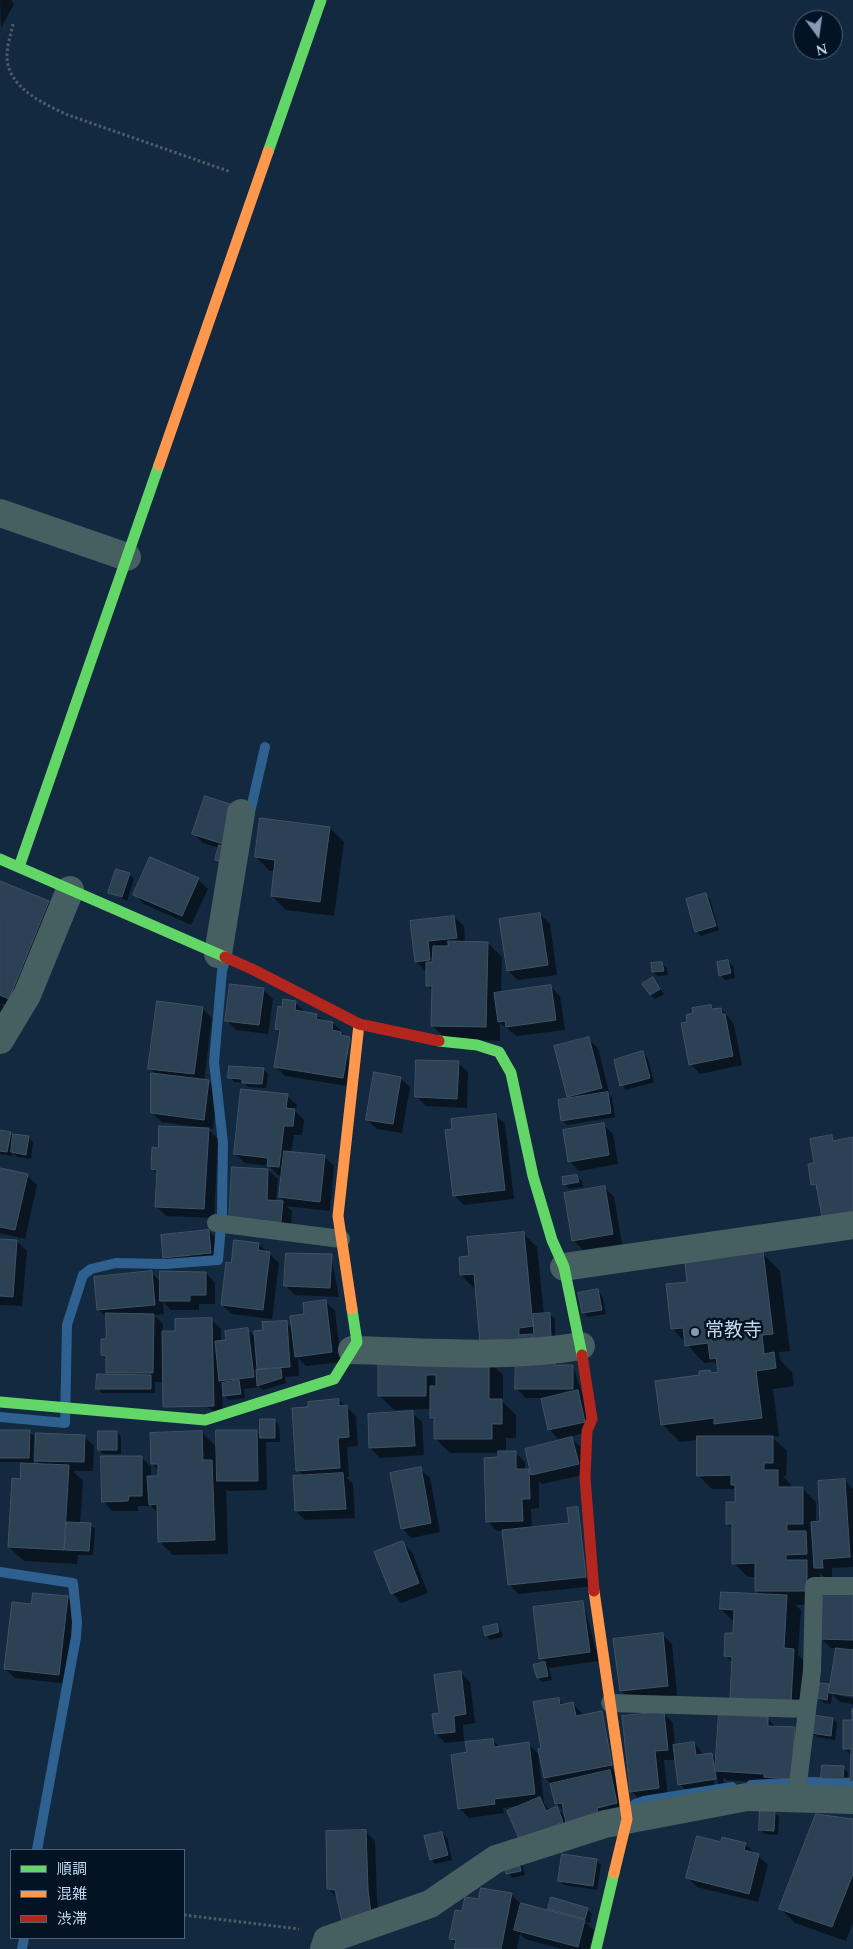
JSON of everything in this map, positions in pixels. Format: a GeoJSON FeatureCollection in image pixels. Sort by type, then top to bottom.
{"type":"FeatureCollection","features":[{"type":"Feature","properties":{"kind":"street"},"geometry":{"type":"LineString","coordinates":[[19,867],[321,0]]}},
{"type":"Feature","properties":{"kind":"street"},"geometry":{"type":"LineString","coordinates":[[0,513],[127,557]]}},
{"type":"Feature","properties":{"kind":"street"},"geometry":{"type":"LineString","coordinates":[[218,954],[241,814]]}},
{"type":"Feature","properties":{"kind":"street"},"geometry":{"type":"LineString","coordinates":[[0,859],[254,970],[359,1024],[427,1040],[477,1045],[499,1052],[511,1072],[533,1176],[552,1240],[564,1266],[592,1419],[587,1431],[585,1478],[593,1586],[627,1819],[596,1949]]}},
{"type":"Feature","properties":{"kind":"street"},"geometry":{"type":"LineString","coordinates":[[0,1040],[27,995],[70,890]]}},
{"type":"Feature","properties":{"kind":"street"},"geometry":{"type":"LineString","coordinates":[[0,1402],[205,1420],[334,1379],[357,1342],[338,1216],[359,1024]]}},
{"type":"Feature","properties":{"kind":"street"},"geometry":{"type":"LineString","coordinates":[[564,1266],[853,1225]]}},
{"type":"Feature","properties":{"kind":"street"},"geometry":{"type":"LineString","coordinates":[[352,1350],[467,1353],[551,1351],[580,1346]]}},
{"type":"Feature","properties":{"kind":"street"},"geometry":{"type":"LineString","coordinates":[[326,1944],[430,1904],[496,1859],[605,1824],[747,1797],[853,1800]]}},
{"type":"Feature","properties":{"kind":"lane"},"geometry":{"type":"LineString","coordinates":[[216,1223],[341,1239]]}},
{"type":"Feature","properties":{"kind":"lane"},"geometry":{"type":"LineString","coordinates":[[796,1798],[812,1671],[814,1586],[853,1586]]}},
{"type":"Feature","properties":{"kind":"lane"},"geometry":{"type":"LineString","coordinates":[[610,1703],[808,1709]]}},
{"type":"Feature","properties":{"kind":"path"},"geometry":{"type":"LineString","coordinates":[[13,24],[7,55],[8,66],[14,78],[26,91],[43,103],[68,115],[257,181]]}},
{"type":"Feature","properties":{"kind":"path"},"geometry":{"type":"LineString","coordinates":[[185,1914],[316,1931],[326,1944]]}},
{"type":"Feature","properties":{"kind":"building"},"geometry":{"type":"Polygon","coordinates":[[[205,796],[236,806],[223,844],[192,834],[205,796]]]}},
{"type":"Feature","properties":{"kind":"building"},"geometry":{"type":"Polygon","coordinates":[[[260,818],[330,827],[320,902],[271,896],[275,860],[255,857],[260,818]]]}},
{"type":"Feature","properties":{"kind":"building"},"geometry":{"type":"Polygon","coordinates":[[[219,845],[230,848],[227,864],[215,860],[219,845]]]}},
{"type":"Feature","properties":{"kind":"building"},"geometry":{"type":"Polygon","coordinates":[[[150,857],[199,878],[182,916],[133,895],[150,857]]]}},
{"type":"Feature","properties":{"kind":"building"},"geometry":{"type":"Polygon","coordinates":[[[116,869],[130,873],[122,897],[108,893],[116,869]]]}},
{"type":"Feature","properties":{"kind":"building"},"geometry":{"type":"Polygon","coordinates":[[[0,881],[49,901],[9,999],[0,995],[0,881]]]}},
{"type":"Feature","properties":{"kind":"building"},"geometry":{"type":"Polygon","coordinates":[[[706,893],[716,926],[695,932],[686,899],[706,893]]]}},
{"type":"Feature","properties":{"kind":"building"},"geometry":{"type":"Polygon","coordinates":[[[540,913],[548,965],[507,971],[499,919],[540,913]]]}},
{"type":"Feature","properties":{"kind":"building"},"geometry":{"type":"Polygon","coordinates":[[[454,916],[457,938],[428,941],[430,960],[415,962],[410,921],[454,916]]]}},
{"type":"Feature","properties":{"kind":"building"},"geometry":{"type":"Polygon","coordinates":[[[448,941],[488,942],[486,1027],[431,1026],[432,986],[426,986],[426,962],[432,962],[433,946],[448,946],[448,941]]]}},
{"type":"Feature","properties":{"kind":"building"},"geometry":{"type":"Polygon","coordinates":[[[728,960],[731,973],[719,976],[717,962],[728,960]]]}},
{"type":"Feature","properties":{"kind":"building"},"geometry":{"type":"Polygon","coordinates":[[[662,962],[664,971],[652,972],[651,963],[662,962]]]}},
{"type":"Feature","properties":{"kind":"building"},"geometry":{"type":"Polygon","coordinates":[[[653,977],[660,989],[650,995],[642,984],[653,977]]]}},
{"type":"Feature","properties":{"kind":"building"},"geometry":{"type":"Polygon","coordinates":[[[230,984],[264,988],[259,1025],[225,1021],[230,984]]]}},
{"type":"Feature","properties":{"kind":"building"},"geometry":{"type":"Polygon","coordinates":[[[551,985],[556,1020],[506,1027],[505,1021],[498,1022],[494,993],[551,985]]]}},
{"type":"Feature","properties":{"kind":"building"},"geometry":{"type":"Polygon","coordinates":[[[283,999],[296,1001],[295,1010],[317,1014],[316,1019],[333,1022],[332,1030],[350,1037],[343,1078],[274,1067],[280,1030],[275,1029],[278,1006],[282,1007],[283,999]]]}},
{"type":"Feature","properties":{"kind":"building"},"geometry":{"type":"Polygon","coordinates":[[[157,1001],[203,1007],[194,1074],[148,1069],[157,1001]]]}},
{"type":"Feature","properties":{"kind":"building"},"geometry":{"type":"Polygon","coordinates":[[[711,1005],[712,1009],[721,1008],[722,1014],[725,1014],[733,1056],[689,1065],[681,1023],[687,1022],[686,1015],[693,1013],[692,1008],[711,1005]]]}},
{"type":"Feature","properties":{"kind":"building"},"geometry":{"type":"Polygon","coordinates":[[[589,1037],[602,1088],[567,1097],[554,1046],[589,1037]]]}},
{"type":"Feature","properties":{"kind":"building"},"geometry":{"type":"Polygon","coordinates":[[[643,1051],[650,1078],[620,1086],[614,1060],[643,1051]]]}},
{"type":"Feature","properties":{"kind":"building"},"geometry":{"type":"Polygon","coordinates":[[[416,1060],[459,1061],[457,1099],[415,1097],[416,1060]]]}},
{"type":"Feature","properties":{"kind":"building"},"geometry":{"type":"Polygon","coordinates":[[[229,1066],[264,1068],[262,1084],[242,1083],[242,1079],[228,1078],[229,1066]]]}},
{"type":"Feature","properties":{"kind":"building"},"geometry":{"type":"Polygon","coordinates":[[[374,1072],[401,1077],[393,1124],[366,1120],[374,1072]]]}},
{"type":"Feature","properties":{"kind":"building"},"geometry":{"type":"Polygon","coordinates":[[[151,1073],[209,1080],[204,1120],[151,1113],[151,1073]]]}},
{"type":"Feature","properties":{"kind":"building"},"geometry":{"type":"Polygon","coordinates":[[[241,1089],[288,1094],[286,1108],[295,1109],[293,1126],[284,1126],[279,1167],[267,1166],[268,1158],[234,1154],[241,1089]]]}},
{"type":"Feature","properties":{"kind":"building"},"geometry":{"type":"Polygon","coordinates":[[[608,1092],[611,1113],[561,1121],[558,1100],[608,1092]]]}},
{"type":"Feature","properties":{"kind":"building"},"geometry":{"type":"Polygon","coordinates":[[[496,1114],[505,1190],[453,1196],[445,1130],[452,1129],[451,1119],[496,1114]]]}},
{"type":"Feature","properties":{"kind":"building"},"geometry":{"type":"Polygon","coordinates":[[[604,1123],[609,1155],[568,1162],[563,1130],[604,1123]]]}},
{"type":"Feature","properties":{"kind":"building"},"geometry":{"type":"Polygon","coordinates":[[[159,1126],[209,1128],[204,1209],[155,1207],[157,1170],[151,1169],[152,1147],[158,1148],[159,1126]]]}},
{"type":"Feature","properties":{"kind":"building"},"geometry":{"type":"Polygon","coordinates":[[[0,1130],[11,1132],[7,1152],[0,1151],[0,1130]]]}},
{"type":"Feature","properties":{"kind":"building"},"geometry":{"type":"Polygon","coordinates":[[[13,1134],[29,1136],[26,1155],[11,1152],[13,1134]]]}},
{"type":"Feature","properties":{"kind":"building"},"geometry":{"type":"Polygon","coordinates":[[[832,1135],[833,1141],[853,1137],[853,1211],[822,1217],[816,1184],[811,1185],[808,1164],[814,1163],[810,1139],[832,1135]]]}},
{"type":"Feature","properties":{"kind":"building"},"geometry":{"type":"Polygon","coordinates":[[[284,1151],[325,1155],[320,1202],[279,1197],[284,1151]]]}},
{"type":"Feature","properties":{"kind":"building"},"geometry":{"type":"Polygon","coordinates":[[[232,1167],[268,1169],[267,1200],[283,1201],[281,1222],[229,1219],[232,1167]]]}},
{"type":"Feature","properties":{"kind":"building"},"geometry":{"type":"Polygon","coordinates":[[[0,1168],[28,1174],[15,1230],[0,1227],[0,1168]]]}},
{"type":"Feature","properties":{"kind":"building"},"geometry":{"type":"Polygon","coordinates":[[[577,1175],[579,1182],[563,1185],[562,1177],[577,1175]]]}},
{"type":"Feature","properties":{"kind":"building"},"geometry":{"type":"Polygon","coordinates":[[[605,1186],[613,1234],[572,1241],[564,1193],[605,1186]]]}},
{"type":"Feature","properties":{"kind":"building"},"geometry":{"type":"Polygon","coordinates":[[[209,1230],[211,1253],[163,1258],[161,1235],[209,1230]]]}},
{"type":"Feature","properties":{"kind":"building"},"geometry":{"type":"Polygon","coordinates":[[[524,1232],[533,1326],[519,1328],[519,1335],[532,1334],[533,1338],[480,1343],[474,1274],[460,1275],[459,1257],[469,1256],[467,1237],[524,1232]]]}},
{"type":"Feature","properties":{"kind":"building"},"geometry":{"type":"Polygon","coordinates":[[[0,1239],[17,1240],[13,1297],[0,1296],[0,1239]]]}},
{"type":"Feature","properties":{"kind":"building"},"geometry":{"type":"Polygon","coordinates":[[[234,1240],[259,1243],[258,1250],[270,1252],[263,1310],[221,1305],[226,1262],[231,1263],[234,1240]]]}},
{"type":"Feature","properties":{"kind":"building"},"geometry":{"type":"Polygon","coordinates":[[[763,1251],[773,1334],[762,1335],[764,1354],[774,1352],[776,1368],[756,1371],[762,1418],[714,1424],[714,1418],[661,1425],[655,1381],[699,1375],[699,1371],[710,1370],[711,1373],[718,1372],[716,1358],[710,1359],[708,1343],[685,1346],[683,1328],[671,1329],[666,1284],[687,1282],[685,1262],[763,1251]]]}},
{"type":"Feature","properties":{"kind":"building"},"geometry":{"type":"Polygon","coordinates":[[[286,1253],[332,1254],[330,1288],[284,1286],[286,1253]]]}},
{"type":"Feature","properties":{"kind":"building"},"geometry":{"type":"Polygon","coordinates":[[[152,1271],[155,1305],[97,1310],[94,1277],[152,1271]]]}},
{"type":"Feature","properties":{"kind":"building"},"geometry":{"type":"Polygon","coordinates":[[[160,1271],[206,1272],[206,1295],[190,1295],[190,1301],[160,1301],[160,1271]]]}},
{"type":"Feature","properties":{"kind":"building"},"geometry":{"type":"Polygon","coordinates":[[[598,1289],[602,1310],[582,1313],[578,1293],[598,1289]]]}},
{"type":"Feature","properties":{"kind":"building"},"geometry":{"type":"Polygon","coordinates":[[[326,1300],[332,1352],[295,1357],[290,1316],[304,1314],[303,1303],[326,1300]]]}},
{"type":"Feature","properties":{"kind":"building"},"geometry":{"type":"Polygon","coordinates":[[[106,1313],[154,1314],[153,1373],[106,1373],[106,1356],[101,1355],[101,1339],[106,1339],[106,1313]]]}},
{"type":"Feature","properties":{"kind":"building"},"geometry":{"type":"Polygon","coordinates":[[[550,1313],[551,1338],[534,1339],[533,1314],[550,1313]]]}},
{"type":"Feature","properties":{"kind":"building"},"geometry":{"type":"Polygon","coordinates":[[[212,1318],[214,1406],[163,1407],[162,1331],[175,1331],[175,1319],[212,1318]]]}},
{"type":"Feature","properties":{"kind":"building"},"geometry":{"type":"Polygon","coordinates":[[[287,1321],[290,1367],[257,1369],[254,1331],[263,1330],[262,1322],[287,1321]]]}},
{"type":"Feature","properties":{"kind":"building"},"geometry":{"type":"Polygon","coordinates":[[[248,1328],[254,1377],[219,1381],[215,1341],[226,1340],[225,1331],[248,1328]]]}},
{"type":"Feature","properties":{"kind":"building"},"geometry":{"type":"Polygon","coordinates":[[[516,1358],[555,1358],[555,1365],[573,1365],[573,1389],[515,1389],[516,1358]]]}},
{"type":"Feature","properties":{"kind":"building"},"geometry":{"type":"Polygon","coordinates":[[[489,1360],[489,1399],[502,1399],[502,1424],[492,1424],[492,1439],[434,1439],[434,1418],[430,1418],[430,1386],[436,1386],[436,1375],[426,1375],[426,1396],[378,1396],[378,1364],[489,1360]]]}},
{"type":"Feature","properties":{"kind":"building"},"geometry":{"type":"Polygon","coordinates":[[[281,1369],[282,1378],[257,1386],[256,1370],[281,1369]]]}},
{"type":"Feature","properties":{"kind":"building"},"geometry":{"type":"Polygon","coordinates":[[[97,1374],[151,1375],[151,1389],[96,1389],[97,1374]]]}},
{"type":"Feature","properties":{"kind":"building"},"geometry":{"type":"Polygon","coordinates":[[[239,1380],[241,1394],[223,1396],[222,1383],[239,1380]]]}},
{"type":"Feature","properties":{"kind":"building"},"geometry":{"type":"Polygon","coordinates":[[[578,1390],[585,1422],[548,1430],[541,1399],[578,1390]]]}},
{"type":"Feature","properties":{"kind":"building"},"geometry":{"type":"Polygon","coordinates":[[[339,1399],[339,1406],[347,1405],[349,1437],[338,1438],[340,1468],[296,1471],[292,1408],[308,1407],[308,1402],[339,1399]]]}},
{"type":"Feature","properties":{"kind":"building"},"geometry":{"type":"Polygon","coordinates":[[[413,1411],[415,1446],[369,1448],[368,1414],[413,1411]]]}},
{"type":"Feature","properties":{"kind":"building"},"geometry":{"type":"Polygon","coordinates":[[[260,1419],[275,1419],[275,1438],[260,1438],[260,1419]]]}},
{"type":"Feature","properties":{"kind":"building"},"geometry":{"type":"Polygon","coordinates":[[[0,1430],[30,1430],[29,1458],[0,1458],[0,1430]]]}},
{"type":"Feature","properties":{"kind":"building"},"geometry":{"type":"Polygon","coordinates":[[[216,1430],[257,1430],[258,1481],[217,1481],[216,1430]]]}},
{"type":"Feature","properties":{"kind":"building"},"geometry":{"type":"Polygon","coordinates":[[[98,1431],[117,1431],[117,1450],[98,1450],[98,1431]]]}},
{"type":"Feature","properties":{"kind":"building"},"geometry":{"type":"Polygon","coordinates":[[[202,1431],[203,1460],[212,1460],[215,1540],[158,1542],[157,1504],[149,1505],[147,1476],[158,1476],[158,1464],[151,1464],[150,1433],[202,1431]]]}},
{"type":"Feature","properties":{"kind":"building"},"geometry":{"type":"Polygon","coordinates":[[[36,1433],[85,1435],[84,1462],[35,1461],[36,1433]]]}},
{"type":"Feature","properties":{"kind":"building"},"geometry":{"type":"Polygon","coordinates":[[[697,1436],[773,1436],[773,1463],[764,1463],[764,1470],[778,1470],[778,1487],[803,1487],[803,1524],[787,1524],[787,1531],[806,1531],[807,1554],[786,1555],[786,1560],[807,1560],[807,1591],[755,1591],[755,1563],[732,1564],[732,1524],[726,1524],[726,1502],[735,1502],[735,1485],[731,1485],[731,1475],[697,1476],[697,1436]]]}},
{"type":"Feature","properties":{"kind":"building"},"geometry":{"type":"Polygon","coordinates":[[[572,1437],[579,1464],[531,1475],[525,1449],[572,1437]]]}},
{"type":"Feature","properties":{"kind":"building"},"geometry":{"type":"Polygon","coordinates":[[[498,1451],[516,1451],[516,1469],[529,1469],[530,1499],[522,1499],[523,1521],[486,1522],[484,1458],[498,1457],[498,1451]]]}},
{"type":"Feature","properties":{"kind":"building"},"geometry":{"type":"Polygon","coordinates":[[[101,1456],[142,1456],[142,1496],[129,1496],[128,1501],[102,1502],[101,1456]]]}},
{"type":"Feature","properties":{"kind":"building"},"geometry":{"type":"Polygon","coordinates":[[[21,1463],[69,1465],[64,1550],[8,1547],[12,1478],[20,1479],[21,1463]]]}},
{"type":"Feature","properties":{"kind":"building"},"geometry":{"type":"Polygon","coordinates":[[[421,1467],[431,1523],[401,1529],[390,1473],[421,1467]]]}},
{"type":"Feature","properties":{"kind":"building"},"geometry":{"type":"Polygon","coordinates":[[[343,1473],[346,1509],[295,1511],[293,1476],[343,1473]]]}},
{"type":"Feature","properties":{"kind":"building"},"geometry":{"type":"Polygon","coordinates":[[[845,1479],[850,1557],[822,1559],[823,1568],[814,1568],[811,1522],[820,1521],[818,1481],[845,1479]]]}},
{"type":"Feature","properties":{"kind":"building"},"geometry":{"type":"Polygon","coordinates":[[[578,1507],[586,1577],[508,1585],[502,1530],[569,1523],[567,1508],[578,1507]]]}},
{"type":"Feature","properties":{"kind":"building"},"geometry":{"type":"Polygon","coordinates":[[[67,1522],[91,1523],[89,1551],[65,1550],[67,1522]]]}},
{"type":"Feature","properties":{"kind":"building"},"geometry":{"type":"Polygon","coordinates":[[[403,1541],[419,1583],[391,1594],[374,1552],[403,1541]]]}},
{"type":"Feature","properties":{"kind":"building"},"geometry":{"type":"Polygon","coordinates":[[[821,1588],[853,1589],[853,1640],[820,1639],[821,1588]]]}},
{"type":"Feature","properties":{"kind":"building"},"geometry":{"type":"Polygon","coordinates":[[[721,1592],[787,1595],[784,1648],[794,1649],[791,1702],[730,1699],[732,1657],[724,1656],[725,1633],[733,1633],[734,1610],[720,1609],[721,1592]]]}},
{"type":"Feature","properties":{"kind":"building"},"geometry":{"type":"Polygon","coordinates":[[[33,1593],[68,1596],[59,1675],[4,1669],[12,1602],[31,1604],[33,1593]]]}},
{"type":"Feature","properties":{"kind":"building"},"geometry":{"type":"Polygon","coordinates":[[[583,1601],[590,1652],[539,1659],[533,1607],[583,1601]]]}},
{"type":"Feature","properties":{"kind":"building"},"geometry":{"type":"Polygon","coordinates":[[[497,1624],[499,1632],[485,1636],[483,1627],[497,1624]]]}},
{"type":"Feature","properties":{"kind":"building"},"geometry":{"type":"Polygon","coordinates":[[[663,1633],[668,1686],[620,1691],[613,1639],[663,1633]]]}},
{"type":"Feature","properties":{"kind":"building"},"geometry":{"type":"Polygon","coordinates":[[[836,1648],[853,1650],[853,1696],[829,1693],[836,1648]]]}},
{"type":"Feature","properties":{"kind":"building"},"geometry":{"type":"Polygon","coordinates":[[[545,1662],[548,1676],[537,1678],[533,1665],[545,1662]]]}},
{"type":"Feature","properties":{"kind":"building"},"geometry":{"type":"Polygon","coordinates":[[[461,1671],[466,1714],[454,1716],[455,1732],[435,1734],[432,1714],[439,1713],[434,1675],[461,1671]]]}},
{"type":"Feature","properties":{"kind":"building"},"geometry":{"type":"Polygon","coordinates":[[[820,1683],[829,1684],[827,1700],[818,1698],[820,1683]]]}},
{"type":"Feature","properties":{"kind":"building"},"geometry":{"type":"Polygon","coordinates":[[[559,1698],[560,1705],[573,1702],[576,1716],[602,1711],[612,1765],[544,1778],[538,1749],[541,1748],[533,1702],[559,1698]]]}},
{"type":"Feature","properties":{"kind":"building"},"geometry":{"type":"Polygon","coordinates":[[[852,1709],[853,1781],[850,1781],[851,1749],[843,1749],[843,1720],[852,1720],[852,1709]]]}},
{"type":"Feature","properties":{"kind":"building"},"geometry":{"type":"Polygon","coordinates":[[[664,1712],[668,1750],[655,1751],[659,1788],[630,1792],[622,1716],[664,1712]]]}},
{"type":"Feature","properties":{"kind":"building"},"geometry":{"type":"Polygon","coordinates":[[[719,1713],[768,1717],[768,1726],[795,1727],[791,1779],[764,1777],[764,1774],[715,1771],[719,1713]]]}},
{"type":"Feature","properties":{"kind":"building"},"geometry":{"type":"Polygon","coordinates":[[[814,1715],[833,1718],[831,1736],[811,1733],[814,1715]]]}},
{"type":"Feature","properties":{"kind":"building"},"geometry":{"type":"Polygon","coordinates":[[[493,1739],[494,1747],[529,1742],[535,1794],[494,1799],[495,1804],[458,1809],[451,1755],[467,1752],[465,1742],[493,1739]]]}},
{"type":"Feature","properties":{"kind":"building"},"geometry":{"type":"Polygon","coordinates":[[[694,1742],[696,1755],[712,1753],[716,1779],[678,1785],[673,1745],[694,1742]]]}},
{"type":"Feature","properties":{"kind":"building"},"geometry":{"type":"Polygon","coordinates":[[[822,1765],[844,1766],[843,1779],[821,1778],[822,1765]]]}},
{"type":"Feature","properties":{"kind":"building"},"geometry":{"type":"Polygon","coordinates":[[[610,1770],[617,1803],[597,1808],[599,1816],[566,1823],[562,1803],[555,1804],[550,1784],[610,1770]]]}},
{"type":"Feature","properties":{"kind":"building"},"geometry":{"type":"Polygon","coordinates":[[[540,1797],[546,1811],[557,1806],[563,1822],[520,1841],[507,1811],[540,1797]]]}},
{"type":"Feature","properties":{"kind":"building"},"geometry":{"type":"Polygon","coordinates":[[[760,1810],[775,1811],[774,1831],[759,1830],[760,1810]]]}},
{"type":"Feature","properties":{"kind":"building"},"geometry":{"type":"Polygon","coordinates":[[[816,1814],[853,1819],[853,1874],[832,1927],[779,1909],[816,1814]]]}},
{"type":"Feature","properties":{"kind":"building"},"geometry":{"type":"Polygon","coordinates":[[[366,1830],[368,1890],[371,1913],[342,1921],[335,1890],[327,1889],[326,1831],[366,1830]]]}},
{"type":"Feature","properties":{"kind":"building"},"geometry":{"type":"Polygon","coordinates":[[[442,1832],[448,1855],[430,1860],[424,1836],[442,1832]]]}},
{"type":"Feature","properties":{"kind":"building"},"geometry":{"type":"Polygon","coordinates":[[[697,1836],[721,1842],[722,1837],[746,1843],[744,1850],[759,1854],[749,1894],[686,1878],[697,1836]]]}},
{"type":"Feature","properties":{"kind":"building"},"geometry":{"type":"Polygon","coordinates":[[[562,1854],[597,1859],[593,1886],[558,1881],[562,1854]]]}},
{"type":"Feature","properties":{"kind":"building"},"geometry":{"type":"Polygon","coordinates":[[[518,1858],[521,1871],[506,1874],[503,1861],[518,1858]]]}},
{"type":"Feature","properties":{"kind":"building"},"geometry":{"type":"Polygon","coordinates":[[[481,1888],[512,1893],[501,1949],[454,1949],[456,1940],[449,1939],[455,1910],[462,1911],[465,1897],[478,1899],[481,1888]]]}},
{"type":"Feature","properties":{"kind":"building"},"geometry":{"type":"Polygon","coordinates":[[[551,1897],[588,1908],[585,1919],[548,1909],[551,1897]]]}},
{"type":"Feature","properties":{"kind":"building"},"geometry":{"type":"Polygon","coordinates":[[[521,1903],[585,1920],[578,1947],[514,1930],[521,1903]]]}},
{"type":"Feature","properties":{"kind":"waterway"},"geometry":{"type":"LineString","coordinates":[[249,817],[265,747]]}},
{"type":"Feature","properties":{"kind":"waterway"},"geometry":{"type":"LineString","coordinates":[[0,1417],[65,1423],[67,1325],[83,1275],[91,1269],[116,1263],[165,1264],[218,1260],[222,1215],[223,1143],[214,1062],[222,971],[225,960]]}},
{"type":"Feature","properties":{"kind":"waterway"},"geometry":{"type":"LineString","coordinates":[[0,1572],[73,1583],[77,1622],[76,1637],[37,1849]]}},
{"type":"Feature","properties":{"kind":"waterway"},"geometry":{"type":"LineString","coordinates":[[751,1785],[806,1782],[853,1783]]}},
{"type":"Feature","properties":{"kind":"waterway"},"geometry":{"type":"LineString","coordinates":[[635,1804],[732,1787]]}},
{"type":"Feature","properties":{"kind":"waterway"},"geometry":{"type":"LineString","coordinates":[[22,1949],[24,1939]]}},
{"type":"Feature","properties":{"kind":"traffic: fast"},"geometry":{"type":"LineString","coordinates":[[268,152],[321,0]]}},
{"type":"Feature","properties":{"kind":"traffic: fast"},"geometry":{"type":"LineString","coordinates":[[19,867],[159,465]]}},
{"type":"Feature","properties":{"kind":"traffic: fast"},"geometry":{"type":"LineString","coordinates":[[0,859],[225,957]]}},
{"type":"Feature","properties":{"kind":"traffic: fast"},"geometry":{"type":"LineString","coordinates":[[439,1041],[477,1045],[499,1052],[511,1073],[533,1176],[552,1240],[564,1267],[582,1355]]}},
{"type":"Feature","properties":{"kind":"traffic: fast"},"geometry":{"type":"LineString","coordinates":[[0,1402],[205,1420],[334,1379],[357,1342],[352,1309]]}},
{"type":"Feature","properties":{"kind":"traffic: fast"},"geometry":{"type":"LineString","coordinates":[[596,1949],[614,1873]]}},
{"type":"Feature","properties":{"kind":"traffic: slow"},"geometry":{"type":"LineString","coordinates":[[159,465],[268,152]]}},
{"type":"Feature","properties":{"kind":"traffic: slow"},"geometry":{"type":"LineString","coordinates":[[352,1309],[338,1216],[359,1024]]}},
{"type":"Feature","properties":{"kind":"traffic: slow"},"geometry":{"type":"LineString","coordinates":[[594,1591],[627,1819],[614,1873]]}},
{"type":"Feature","properties":{"kind":"traffic: jam"},"geometry":{"type":"LineString","coordinates":[[225,957],[359,1024],[439,1041]]}},
{"type":"Feature","properties":{"kind":"traffic: jam"},"geometry":{"type":"LineString","coordinates":[[582,1355],[592,1419],[587,1431],[585,1478],[594,1591]]}},
{"type":"Feature","properties":{"kind":"place","name":"常教寺"},"geometry":{"type":"Point","coordinates":[695,1332]}}]}
